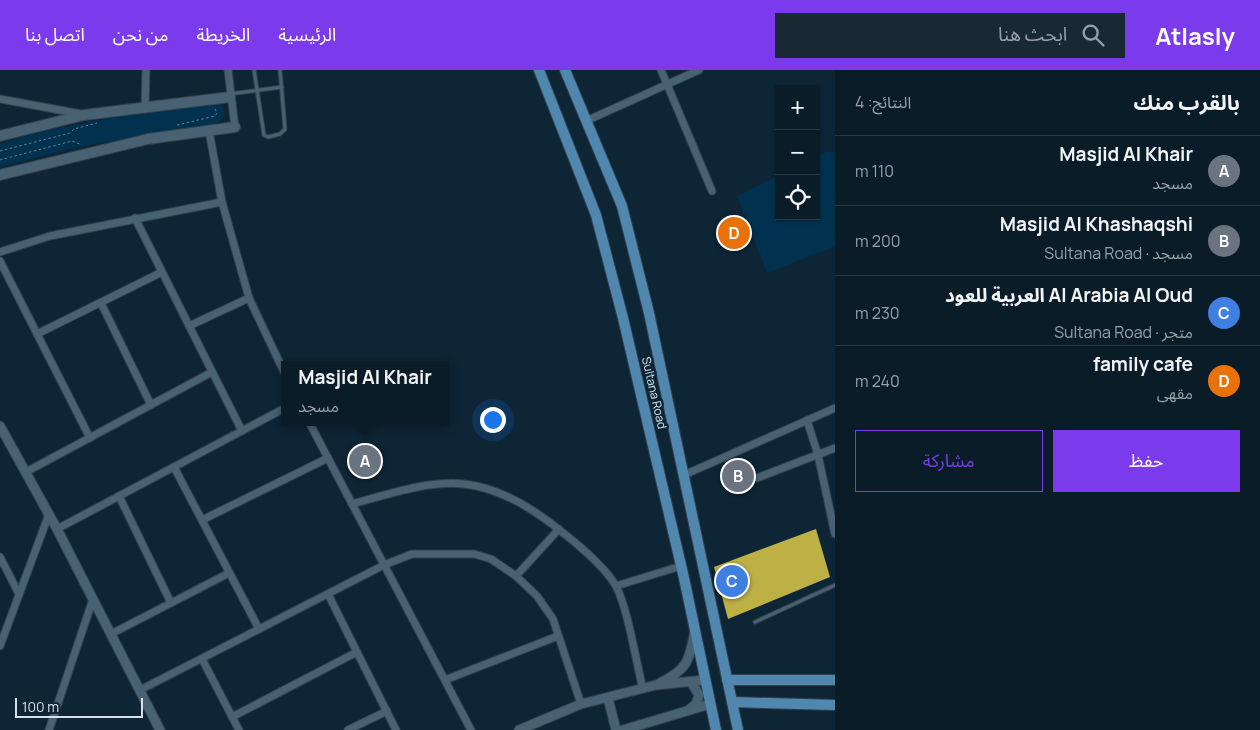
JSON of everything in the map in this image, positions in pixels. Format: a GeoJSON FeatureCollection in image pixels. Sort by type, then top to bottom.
{"type":"FeatureCollection","features":[{"type":"Feature","properties":{"kind":"main road","name":"Sultana Road"},"geometry":{"type":"LineString","coordinates":[[539,70],[596,215],[623,318],[681,566],[716,730]]}},
{"type":"Feature","properties":{"kind":"main road","name":"Sultana Road"},"geometry":{"type":"LineString","coordinates":[[564,70],[622,206],[649,313],[738,730]]}},
{"type":"Feature","properties":{"kind":"main road"},"geometry":{"type":"LineString","coordinates":[[0,136],[84,115],[146,109],[230,96]]}},
{"type":"Feature","properties":{"kind":"main road"},"geometry":{"type":"LineString","coordinates":[[0,175],[148,139],[235,127]]}},
{"type":"Feature","properties":{"kind":"main road"},"geometry":{"type":"LineString","coordinates":[[728,680],[835,680]]}},
{"type":"Feature","properties":{"kind":"main road"},"geometry":{"type":"LineString","coordinates":[[732,702],[835,705]]}},
{"type":"Feature","properties":{"kind":"street"},"geometry":{"type":"LineString","coordinates":[[146,70],[146,109]]}},
{"type":"Feature","properties":{"kind":"street"},"geometry":{"type":"LineString","coordinates":[[228,70],[235,127]]}},
{"type":"Feature","properties":{"kind":"street"},"geometry":{"type":"LineString","coordinates":[[661,70],[712,191]]}},
{"type":"Feature","properties":{"kind":"street"},"geometry":{"type":"LineString","coordinates":[[586,121],[699,70]]}},
{"type":"Feature","properties":{"kind":"street"},"geometry":{"type":"LineString","coordinates":[[0,99],[84,115]]}},
{"type":"Feature","properties":{"kind":"street"},"geometry":{"type":"LineString","coordinates":[[209,131],[222,202],[249,298],[281,366]]}},
{"type":"Feature","properties":{"kind":"street"},"geometry":{"type":"LineString","coordinates":[[0,252],[50,236],[222,202]]}},
{"type":"Feature","properties":{"kind":"street"},"geometry":{"type":"LineString","coordinates":[[135,218],[242,431]]}},
{"type":"Feature","properties":{"kind":"street"},"geometry":{"type":"LineString","coordinates":[[0,261],[90,438]]}},
{"type":"Feature","properties":{"kind":"street"},"geometry":{"type":"LineString","coordinates":[[37,334],[162,272]]}},
{"type":"Feature","properties":{"kind":"street"},"geometry":{"type":"LineString","coordinates":[[189,326],[249,298]]}},
{"type":"Feature","properties":{"kind":"street"},"geometry":{"type":"LineString","coordinates":[[101,303],[151,405]]}},
{"type":"Feature","properties":{"kind":"street"},"geometry":{"type":"LineString","coordinates":[[26,472],[212,372]]}},
{"type":"Feature","properties":{"kind":"street"},"geometry":{"type":"LineString","coordinates":[[684,475],[835,408]]}},
{"type":"Feature","properties":{"kind":"street"},"geometry":{"type":"LineString","coordinates":[[58,529],[281,410]]}},
{"type":"Feature","properties":{"kind":"street"},"geometry":{"type":"LineString","coordinates":[[806,420],[818,455],[835,534]]}},
{"type":"Feature","properties":{"kind":"street"},"geometry":{"type":"LineString","coordinates":[[0,426],[58,529],[160,730]]}},
{"type":"Feature","properties":{"kind":"street"},"geometry":{"type":"LineString","coordinates":[[311,426],[471,730]]}},
{"type":"Feature","properties":{"kind":"street"},"geometry":{"type":"LineString","coordinates":[[758,478],[835,448]]}},
{"type":"Feature","properties":{"kind":"street"},"geometry":{"type":"LineString","coordinates":[[202,520],[328,458]]}},
{"type":"Feature","properties":{"kind":"street"},"geometry":{"type":"LineString","coordinates":[[174,467],[259,629]]}},
{"type":"Feature","properties":{"kind":"street"},"geometry":{"type":"LineString","coordinates":[[352,504],[419,487],[464,484],[505,495],[540,514],[580,547],[616,586],[643,689]]}},
{"type":"Feature","properties":{"kind":"street"},"geometry":{"type":"LineString","coordinates":[[119,496],[171,603]]}},
{"type":"Feature","properties":{"kind":"street"},"geometry":{"type":"LineString","coordinates":[[0,646],[49,514]]}},
{"type":"Feature","properties":{"kind":"street"},"geometry":{"type":"LineString","coordinates":[[516,576],[559,529]]}},
{"type":"Feature","properties":{"kind":"street"},"geometry":{"type":"LineString","coordinates":[[140,690],[384,565],[412,554],[474,554],[492,559],[516,576],[537,596],[553,619],[581,704]]}},
{"type":"Feature","properties":{"kind":"street"},"geometry":{"type":"LineString","coordinates":[[0,557],[19,594]]}},
{"type":"Feature","properties":{"kind":"street"},"geometry":{"type":"LineString","coordinates":[[616,586],[681,566]]}},
{"type":"Feature","properties":{"kind":"street"},"geometry":{"type":"LineString","coordinates":[[111,634],[229,573]]}},
{"type":"Feature","properties":{"kind":"street"},"geometry":{"type":"LineString","coordinates":[[328,594],[396,730]]}},
{"type":"Feature","properties":{"kind":"street"},"geometry":{"type":"LineString","coordinates":[[51,728],[93,599]]}},
{"type":"Feature","properties":{"kind":"street"},"geometry":{"type":"LineString","coordinates":[[518,730],[581,704],[656,685],[678,674],[687,663],[695,631]]}},
{"type":"Feature","properties":{"kind":"street"},"geometry":{"type":"LineString","coordinates":[[445,680],[558,636]]}},
{"type":"Feature","properties":{"kind":"street"},"geometry":{"type":"LineString","coordinates":[[232,717],[357,652]]}},
{"type":"Feature","properties":{"kind":"street"},"geometry":{"type":"LineString","coordinates":[[202,659],[239,730]]}},
{"type":"Feature","properties":{"kind":"street"},"geometry":{"type":"LineString","coordinates":[[656,685],[706,680]]}},
{"type":"Feature","properties":{"kind":"street"},"geometry":{"type":"LineString","coordinates":[[690,710],[696,704],[699,695],[691,682]]}},
{"type":"Feature","properties":{"kind":"street"},"geometry":{"type":"LineString","coordinates":[[608,698],[616,730]]}},
{"type":"Feature","properties":{"kind":"street"},"geometry":{"type":"LineString","coordinates":[[623,730],[710,704]]}},
{"type":"Feature","properties":{"kind":"street"},"geometry":{"type":"LineString","coordinates":[[348,730],[387,711]]}},
{"type":"Feature","properties":{"kind":"lane"},"geometry":{"type":"LineString","coordinates":[[254,70],[264,135],[268,137],[280,134],[285,129],[280,70]]}},
{"type":"Feature","properties":{"kind":"lane"},"geometry":{"type":"LineString","coordinates":[[230,96],[282,88]]}},
{"type":"Feature","properties":{"kind":"lane"},"geometry":{"type":"LineString","coordinates":[[755,622],[835,585]]}},
{"type":"Feature","properties":{"kind":"path"},"geometry":{"type":"LineString","coordinates":[[177,125],[215,116],[217,112],[212,109]]}},
{"type":"Feature","properties":{"kind":"path"},"geometry":{"type":"LineString","coordinates":[[0,151],[70,133],[74,129],[99,123]]}},
{"type":"Feature","properties":{"kind":"path"},"geometry":{"type":"LineString","coordinates":[[0,160],[72,141],[79,145],[87,144]]}},
{"type":"Feature","properties":{"kind":"shaded area"},"geometry":{"type":"Polygon","coordinates":[[[211,102],[219,103],[224,109],[223,118],[218,123],[73,148],[0,167],[0,144],[78,124],[211,102]]]}},
{"type":"Feature","properties":{"kind":"shaded area"},"geometry":{"type":"Polygon","coordinates":[[[826,152],[835,152],[835,246],[767,273],[737,196],[775,177],[775,220],[820,220],[820,155],[826,152]]]}},
{"type":"Feature","properties":{"kind":"building"},"geometry":{"type":"Polygon","coordinates":[[[377,450],[382,459],[352,472],[348,463],[377,450]]]}},
{"type":"Feature","properties":{"kind":"building"},"geometry":{"type":"Polygon","coordinates":[[[740,461],[752,476],[736,491],[723,475],[740,461]]]}},
{"type":"Feature","properties":{"kind":"building"},"geometry":{"type":"Polygon","coordinates":[[[816,529],[830,577],[728,619],[714,567],[816,529]]]}},
{"type":"Feature","properties":{"kind":"place","name":"family cafe"},"geometry":{"type":"Point","coordinates":[734,233]}},
{"type":"Feature","properties":{"kind":"place","name":"Masjid Al Khair"},"geometry":{"type":"Point","coordinates":[365,461]}},
{"type":"Feature","properties":{"kind":"place","name":"Masjid Al Khashaqshi"},"geometry":{"type":"Point","coordinates":[738,476]}},
{"type":"Feature","properties":{"kind":"place","name":"Al Arabia Al Oud العربية للعود"},"geometry":{"type":"Point","coordinates":[732,581]}}]}
